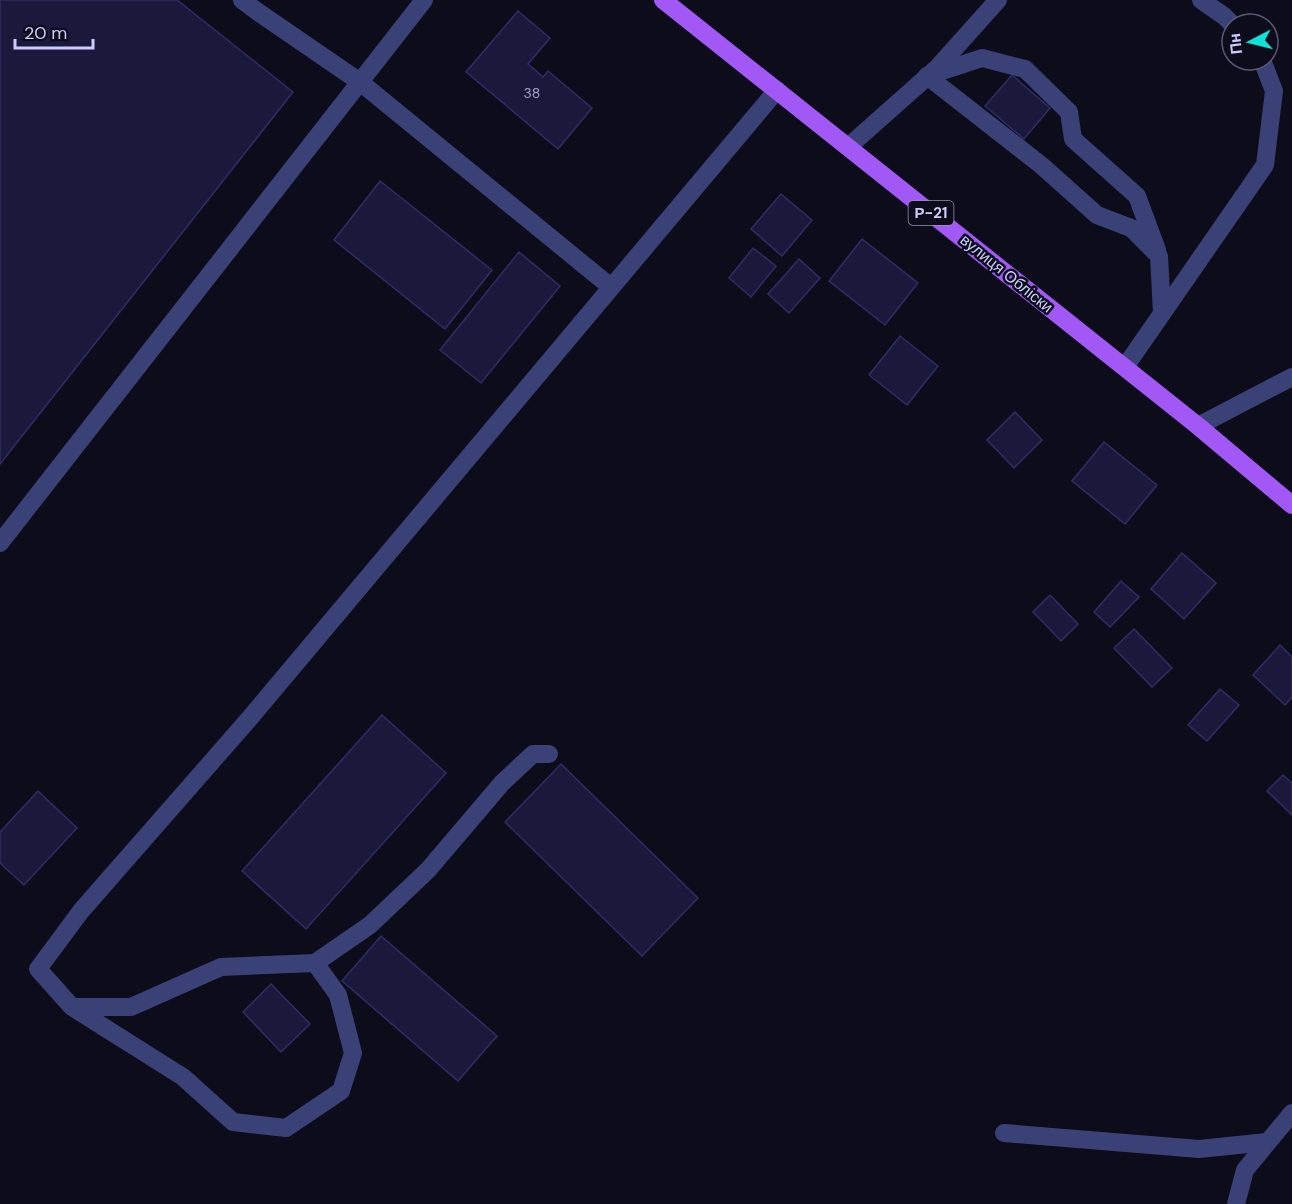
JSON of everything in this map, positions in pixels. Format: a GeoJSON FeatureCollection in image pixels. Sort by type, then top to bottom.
{"type":"FeatureCollection","features":[{"type":"Feature","properties":{"kind":"main road","name":"вулиця Обліски"},"geometry":{"type":"LineString","coordinates":[[663,0],[1125,367],[1292,505]]}},
{"type":"Feature","properties":{"kind":"street"},"geometry":{"type":"LineString","coordinates":[[242,0],[360,82],[611,287]]}},
{"type":"Feature","properties":{"kind":"street"},"geometry":{"type":"LineString","coordinates":[[0,543],[424,0]]}},
{"type":"Feature","properties":{"kind":"street"},"geometry":{"type":"LineString","coordinates":[[848,147],[937,68],[998,0]]}},
{"type":"Feature","properties":{"kind":"street"},"geometry":{"type":"LineString","coordinates":[[1201,0],[1220,13]]}},
{"type":"Feature","properties":{"kind":"street"},"geometry":{"type":"LineString","coordinates":[[927,76],[982,58],[1025,69],[1069,112],[1073,139],[1137,196],[1160,256],[1162,312]]}},
{"type":"Feature","properties":{"kind":"street"},"geometry":{"type":"LineString","coordinates":[[1125,367],[1265,165],[1274,91],[1267,72]]}},
{"type":"Feature","properties":{"kind":"street"},"geometry":{"type":"LineString","coordinates":[[927,76],[1041,165],[1097,215],[1131,228],[1160,256]]}},
{"type":"Feature","properties":{"kind":"street"},"geometry":{"type":"LineString","coordinates":[[315,963],[338,995],[352,1053],[341,1091],[286,1128],[233,1122],[183,1077],[72,1007],[38,969],[81,911],[257,710],[777,90]]}},
{"type":"Feature","properties":{"kind":"street"},"geometry":{"type":"LineString","coordinates":[[1198,426],[1292,377]]}},
{"type":"Feature","properties":{"kind":"street"},"geometry":{"type":"LineString","coordinates":[[72,1007],[131,1007],[221,967],[315,963],[370,925],[428,870],[502,783],[533,754],[549,754]]}},
{"type":"Feature","properties":{"kind":"street"},"geometry":{"type":"LineString","coordinates":[[1236,1204],[1245,1170],[1292,1113]]}},
{"type":"Feature","properties":{"kind":"street"},"geometry":{"type":"LineString","coordinates":[[1004,1133],[1199,1149],[1268,1142]]}},
{"type":"Feature","properties":{"kind":"building"},"geometry":{"type":"Polygon","coordinates":[[[0,0],[177,0],[293,92],[0,464],[0,0]]]}},
{"type":"Feature","properties":{"kind":"building"},"geometry":{"type":"Polygon","coordinates":[[[518,11],[550,38],[528,64],[543,77],[548,71],[592,108],[558,149],[466,72],[518,11]]]}},
{"type":"Feature","properties":{"kind":"building"},"geometry":{"type":"Polygon","coordinates":[[[1012,75],[1050,108],[1024,139],[985,106],[1012,75]]]}},
{"type":"Feature","properties":{"kind":"building"},"geometry":{"type":"Polygon","coordinates":[[[380,181],[492,270],[445,329],[334,240],[380,181]]]}},
{"type":"Feature","properties":{"kind":"building"},"geometry":{"type":"Polygon","coordinates":[[[781,194],[812,220],[782,256],[751,229],[781,194]]]}},
{"type":"Feature","properties":{"kind":"building"},"geometry":{"type":"Polygon","coordinates":[[[862,239],[918,283],[885,325],[829,281],[862,239]]]}},
{"type":"Feature","properties":{"kind":"building"},"geometry":{"type":"Polygon","coordinates":[[[753,248],[776,266],[751,297],[729,278],[753,248]]]}},
{"type":"Feature","properties":{"kind":"building"},"geometry":{"type":"Polygon","coordinates":[[[519,252],[560,286],[481,383],[440,350],[519,252]]]}},
{"type":"Feature","properties":{"kind":"building"},"geometry":{"type":"Polygon","coordinates":[[[799,259],[820,278],[789,313],[768,294],[799,259]]]}},
{"type":"Feature","properties":{"kind":"building"},"geometry":{"type":"Polygon","coordinates":[[[900,336],[938,366],[907,405],[869,375],[900,336]]]}},
{"type":"Feature","properties":{"kind":"building"},"geometry":{"type":"Polygon","coordinates":[[[1015,412],[1042,440],[1014,468],[987,440],[1015,412]]]}},
{"type":"Feature","properties":{"kind":"building"},"geometry":{"type":"Polygon","coordinates":[[[1104,442],[1157,485],[1125,524],[1072,481],[1104,442]]]}},
{"type":"Feature","properties":{"kind":"building"},"geometry":{"type":"Polygon","coordinates":[[[1182,553],[1216,583],[1184,619],[1151,589],[1182,553]]]}},
{"type":"Feature","properties":{"kind":"building"},"geometry":{"type":"Polygon","coordinates":[[[1121,581],[1139,597],[1110,627],[1094,612],[1121,581]]]}},
{"type":"Feature","properties":{"kind":"building"},"geometry":{"type":"Polygon","coordinates":[[[1050,595],[1078,624],[1061,641],[1033,612],[1050,595]]]}},
{"type":"Feature","properties":{"kind":"building"},"geometry":{"type":"Polygon","coordinates":[[[1134,629],[1172,668],[1152,687],[1114,648],[1134,629]]]}},
{"type":"Feature","properties":{"kind":"building"},"geometry":{"type":"Polygon","coordinates":[[[1280,645],[1292,657],[1292,697],[1285,705],[1253,675],[1280,645]]]}},
{"type":"Feature","properties":{"kind":"building"},"geometry":{"type":"Polygon","coordinates":[[[1220,689],[1239,705],[1207,741],[1188,725],[1220,689]]]}},
{"type":"Feature","properties":{"kind":"building"},"geometry":{"type":"Polygon","coordinates":[[[382,715],[446,773],[306,929],[242,871],[382,715]]]}},
{"type":"Feature","properties":{"kind":"building"},"geometry":{"type":"Polygon","coordinates":[[[561,764],[698,898],[642,956],[505,822],[561,764]]]}},
{"type":"Feature","properties":{"kind":"building"},"geometry":{"type":"Polygon","coordinates":[[[1283,775],[1292,783],[1292,815],[1267,791],[1283,775]]]}},
{"type":"Feature","properties":{"kind":"building"},"geometry":{"type":"Polygon","coordinates":[[[38,791],[77,828],[24,885],[0,863],[0,832],[38,791]]]}},
{"type":"Feature","properties":{"kind":"building"},"geometry":{"type":"Polygon","coordinates":[[[381,936],[497,1036],[458,1081],[342,981],[381,936]]]}},
{"type":"Feature","properties":{"kind":"building"},"geometry":{"type":"Polygon","coordinates":[[[271,984],[310,1024],[281,1052],[243,1012],[271,984]]]}}]}
